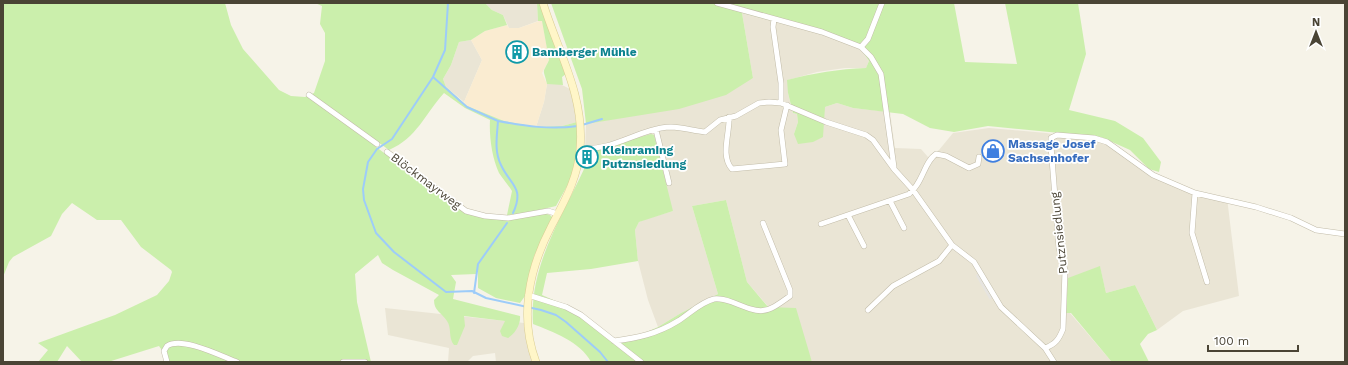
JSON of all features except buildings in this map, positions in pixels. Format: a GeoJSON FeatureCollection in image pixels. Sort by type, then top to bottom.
{"type":"FeatureCollection","features":[{"type":"Feature","properties":{"kind":"main road"},"geometry":{"type":"LineString","coordinates":[[536,362],[531,346],[528,322],[528,297],[534,264],[574,178],[580,148],[581,126],[572,79],[543,3]]}},
{"type":"Feature","properties":{"kind":"street"},"geometry":{"type":"LineString","coordinates":[[717,3],[774,20],[822,32],[862,47],[872,57],[881,74],[894,169]]}},
{"type":"Feature","properties":{"kind":"street"},"geometry":{"type":"LineString","coordinates":[[862,47],[868,39],[882,3]]}},
{"type":"Feature","properties":{"kind":"street"},"geometry":{"type":"LineString","coordinates":[[774,20],[773,27],[781,83],[781,103]]}},
{"type":"Feature","properties":{"kind":"street"},"geometry":{"type":"LineString","coordinates":[[309,94],[377,144]]}},
{"type":"Feature","properties":{"kind":"street"},"geometry":{"type":"LineString","coordinates":[[580,148],[592,148],[611,144],[656,130],[672,127],[705,132],[720,120],[736,116],[759,103],[781,103],[826,122],[866,134],[873,140],[894,169],[913,190],[952,245],[974,262],[1001,307],[1045,348],[1052,361]]}},
{"type":"Feature","properties":{"kind":"street"},"geometry":{"type":"LineString","coordinates":[[729,117],[727,154],[729,165],[732,169],[785,164],[781,130],[787,105]]}},
{"type":"Feature","properties":{"kind":"street"},"geometry":{"type":"LineString","coordinates":[[656,130],[669,183]]}},
{"type":"Feature","properties":{"kind":"street","name":"Putznsiedlung"},"geometry":{"type":"LineString","coordinates":[[1045,348],[1053,345],[1063,328],[1065,270],[1059,248],[1051,138],[1057,135],[1094,138],[1107,142],[1153,175],[1195,193]]}},
{"type":"Feature","properties":{"kind":"street","name":"Blöckmayrweg"},"geometry":{"type":"LineString","coordinates":[[387,152],[466,211],[485,216],[508,218],[548,211],[558,214]]}},
{"type":"Feature","properties":{"kind":"street"},"geometry":{"type":"LineString","coordinates":[[821,224],[905,196],[913,190],[921,180],[931,158],[936,154],[946,156],[969,168],[978,164],[979,157]]}},
{"type":"Feature","properties":{"kind":"street"},"geometry":{"type":"LineString","coordinates":[[1207,282],[1192,233],[1195,193],[1256,207],[1291,218],[1316,230],[1345,234]]}},
{"type":"Feature","properties":{"kind":"street"},"geometry":{"type":"LineString","coordinates":[[890,201],[904,228]]}},
{"type":"Feature","properties":{"kind":"street"},"geometry":{"type":"LineString","coordinates":[[848,215],[864,246]]}},
{"type":"Feature","properties":{"kind":"street"},"geometry":{"type":"LineString","coordinates":[[614,341],[654,334],[677,322],[707,301],[725,299],[756,311],[764,311],[775,307],[790,296],[790,290],[763,223]]}},
{"type":"Feature","properties":{"kind":"street"},"geometry":{"type":"LineString","coordinates":[[868,310],[893,286],[939,261],[952,245]]}},
{"type":"Feature","properties":{"kind":"street"},"geometry":{"type":"LineString","coordinates":[[528,297],[566,307],[581,315],[640,362]]}},
{"type":"Feature","properties":{"kind":"street"},"geometry":{"type":"LineString","coordinates":[[167,362],[164,351],[167,346],[176,342],[205,350],[237,362]]}},
{"type":"Feature","properties":{"kind":"street"},"geometry":{"type":"LineString","coordinates":[[343,362],[365,362]]}},
{"type":"Feature","properties":{"kind":"shaded area"},"geometry":{"type":"Polygon","coordinates":[[[485,3],[537,3],[538,21],[519,28],[509,28],[503,15],[492,10],[485,3]]]}},
{"type":"Feature","properties":{"kind":"shaded area"},"geometry":{"type":"Polygon","coordinates":[[[742,13],[840,39],[860,48],[869,61],[866,68],[845,68],[817,72],[788,80],[788,93],[793,113],[797,114],[798,122],[794,134],[825,107],[837,103],[853,108],[890,112],[895,148],[921,149],[928,157],[939,150],[953,133],[989,128],[1046,133],[1105,143],[1159,180],[1201,196],[1227,198],[1239,296],[1183,311],[1157,330],[1135,285],[1106,293],[1100,267],[1066,313],[1070,313],[1111,361],[1110,362],[812,362],[809,354],[747,282],[726,200],[692,206],[718,294],[658,327],[648,300],[638,261],[635,230],[639,222],[673,211],[629,141],[585,152],[586,124],[624,117],[753,78],[742,13]]]}},
{"type":"Feature","properties":{"kind":"shaded area"},"geometry":{"type":"Polygon","coordinates":[[[542,20],[549,60],[542,73],[547,84],[544,102],[536,127],[504,121],[467,106],[464,102],[482,60],[471,40],[485,31],[507,25],[509,28],[519,28],[542,20]]]}},
{"type":"Feature","properties":{"kind":"shaded area"},"geometry":{"type":"Polygon","coordinates":[[[471,40],[482,60],[464,102],[446,87],[443,79],[451,65],[459,42],[471,40]]]}},
{"type":"Feature","properties":{"kind":"shaded area"},"geometry":{"type":"Polygon","coordinates":[[[547,84],[560,84],[572,90],[577,122],[562,126],[536,127],[544,102],[547,84]]]}},
{"type":"Feature","properties":{"kind":"shaded area"},"geometry":{"type":"Polygon","coordinates":[[[978,273],[992,297],[990,300],[976,276],[978,273]]]}},
{"type":"Feature","properties":{"kind":"shaded area"},"geometry":{"type":"Polygon","coordinates":[[[385,308],[524,323],[532,362],[496,362],[495,353],[473,356],[467,362],[448,362],[449,348],[388,335],[385,308]]]}},
{"type":"Feature","properties":{"kind":"green space"},"geometry":{"type":"Polygon","coordinates":[[[3,3],[225,3],[231,25],[243,49],[279,90],[291,96],[305,97],[314,93],[325,61],[325,33],[320,24],[322,6],[315,3],[485,3],[492,10],[503,15],[507,25],[485,31],[471,40],[459,42],[451,65],[443,79],[446,87],[467,106],[504,121],[536,127],[562,126],[577,122],[577,151],[571,179],[556,206],[526,213],[507,215],[512,191],[499,173],[494,161],[490,133],[490,120],[465,108],[444,93],[420,125],[407,139],[389,150],[378,142],[375,146],[448,202],[471,214],[505,220],[543,213],[550,215],[553,218],[534,256],[525,296],[520,303],[496,298],[478,288],[478,270],[476,274],[451,275],[456,282],[453,299],[520,316],[520,322],[517,328],[508,338],[502,336],[500,331],[505,321],[464,316],[465,326],[457,345],[454,345],[451,339],[448,324],[434,304],[434,300],[439,295],[382,263],[378,255],[355,274],[357,302],[371,362],[170,362],[159,346],[108,362],[82,362],[67,346],[57,362],[38,362],[48,350],[38,343],[115,315],[157,295],[169,281],[172,272],[141,247],[121,220],[97,220],[72,203],[62,214],[51,236],[13,257],[9,262],[3,277],[3,3]]]}},
{"type":"Feature","properties":{"kind":"green space"},"geometry":{"type":"Polygon","coordinates":[[[537,3],[541,3],[566,74],[562,77],[563,85],[547,84],[544,70],[549,60],[542,21],[538,21],[537,3]]]}},
{"type":"Feature","properties":{"kind":"green space"},"geometry":{"type":"Polygon","coordinates":[[[551,3],[954,3],[965,62],[1017,64],[1005,3],[1078,3],[1086,54],[1069,110],[1115,121],[1143,138],[1161,162],[1159,172],[1149,169],[1130,150],[1101,137],[988,126],[954,132],[930,128],[903,114],[853,108],[837,103],[825,107],[823,137],[813,142],[798,144],[794,134],[798,122],[797,114],[793,113],[788,93],[787,80],[826,72],[866,68],[869,61],[860,48],[840,39],[742,13],[753,78],[726,95],[679,109],[586,124],[582,89],[551,3]]]}},
{"type":"Feature","properties":{"kind":"green space"},"geometry":{"type":"Polygon","coordinates":[[[651,134],[654,135],[673,211],[639,222],[635,230],[638,261],[591,269],[547,273],[542,295],[576,310],[615,339],[642,334],[658,327],[718,294],[692,206],[726,200],[747,282],[768,307],[796,308],[812,362],[591,362],[581,349],[574,343],[558,334],[533,324],[533,303],[541,263],[548,243],[585,167],[587,152],[651,134]]]}},
{"type":"Feature","properties":{"kind":"green space"},"geometry":{"type":"Polygon","coordinates":[[[1100,266],[1106,293],[1135,285],[1157,330],[1148,334],[1140,344],[1149,362],[1110,362],[1111,361],[1071,313],[1066,313],[1068,278],[1100,266]]]}},
{"type":"Feature","properties":{"kind":"waterway"},"geometry":{"type":"LineString","coordinates":[[448,3],[445,50],[433,77],[392,139],[377,149],[368,162],[363,189],[364,200],[376,233],[394,252],[446,292],[472,291],[486,298],[541,310],[556,315],[600,352],[608,362]]}},
{"type":"Feature","properties":{"kind":"waterway"},"geometry":{"type":"LineString","coordinates":[[433,77],[467,107],[498,121],[496,143],[497,154],[501,165],[517,192],[516,204],[513,213]]}},
{"type":"Feature","properties":{"kind":"waterway"},"geometry":{"type":"LineString","coordinates":[[582,125],[602,119]]}},
{"type":"Feature","properties":{"kind":"waterway"},"geometry":{"type":"LineString","coordinates":[[498,121],[528,126],[578,126]]}},
{"type":"Feature","properties":{"kind":"waterway"},"geometry":{"type":"LineString","coordinates":[[474,293],[478,264],[507,223]]}},
{"type":"Feature","properties":{"kind":"place","name":"Bamberger Mühle"},"geometry":{"type":"Point","coordinates":[517,52]}},
{"type":"Feature","properties":{"kind":"place","name":"Massage Josef Sachsenhofer"},"geometry":{"type":"Point","coordinates":[993,151]}},
{"type":"Feature","properties":{"kind":"place","name":"Kleinraming Putznsiedlung"},"geometry":{"type":"Point","coordinates":[587,157]}}]}
